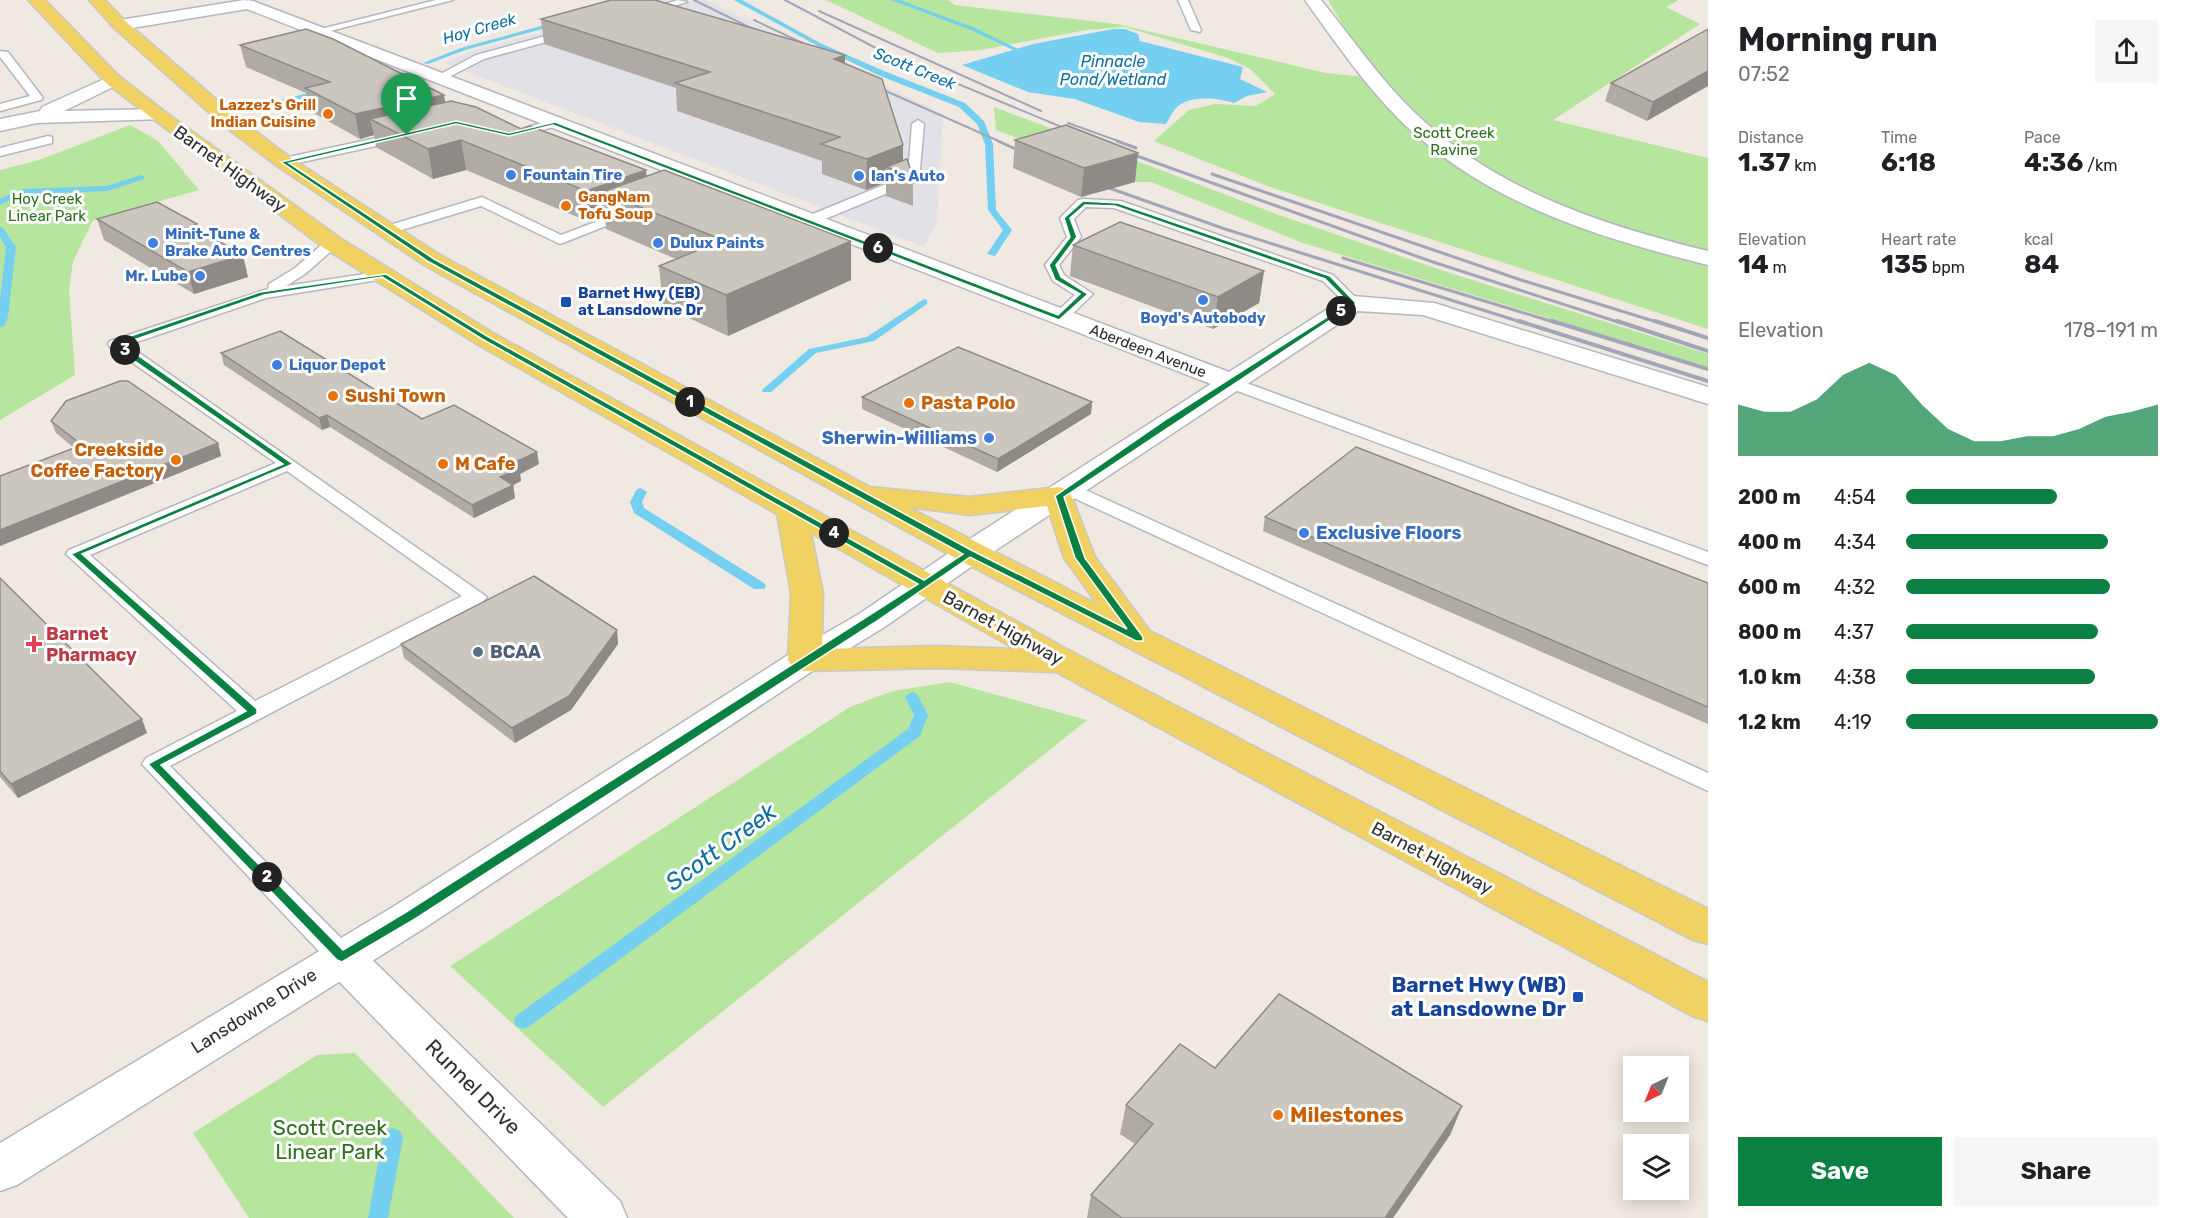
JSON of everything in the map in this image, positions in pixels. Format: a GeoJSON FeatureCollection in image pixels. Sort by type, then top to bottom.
{"type":"FeatureCollection","features":[{"type":"Feature","properties":{"kind":"main road","name":"Barnet Highway"},"geometry":{"type":"LineString","coordinates":[[36,0],[114,80],[157,115],[332,243],[484,338],[1062,661],[1708,1003]]}},
{"type":"Feature","properties":{"kind":"main road","name":"Barnet Highway"},"geometry":{"type":"LineString","coordinates":[[97,0],[120,25],[231,122],[284,162],[385,231],[473,284],[970,553],[1708,928]]}},
{"type":"Feature","properties":{"kind":"main road"},"geometry":{"type":"LineString","coordinates":[[854,491],[970,506],[1065,493],[1080,558],[1139,639]]}},
{"type":"Feature","properties":{"kind":"main road"},"geometry":{"type":"LineString","coordinates":[[791,510],[807,593],[805,660],[937,657],[1062,661]]}},
{"type":"Feature","properties":{"kind":"street"},"geometry":{"type":"LineString","coordinates":[[1313,0],[1396,103],[1421,129],[1466,164],[1514,194],[1559,214],[1644,242],[1708,258]]}},
{"type":"Feature","properties":{"kind":"street","name":"Aberdeen Avenue"},"geometry":{"type":"LineString","coordinates":[[120,25],[245,2],[711,184],[1230,382]]}},
{"type":"Feature","properties":{"kind":"street"},"geometry":{"type":"LineString","coordinates":[[37,117],[114,80]]}},
{"type":"Feature","properties":{"kind":"street"},"geometry":{"type":"LineString","coordinates":[[0,125],[37,117],[157,115]]}},
{"type":"Feature","properties":{"kind":"street"},"geometry":{"type":"LineString","coordinates":[[1353,303],[1425,308],[1708,396]]}},
{"type":"Feature","properties":{"kind":"street","name":"Lansdowne Drive"},"geometry":{"type":"LineString","coordinates":[[0,1169],[411,916],[1065,493],[1353,303]]}},
{"type":"Feature","properties":{"kind":"street","name":"Runnel Drive"},"geometry":{"type":"LineString","coordinates":[[342,957],[602,1218]]}},
{"type":"Feature","properties":{"kind":"lane"},"geometry":{"type":"LineString","coordinates":[[318,31],[448,0]]}},
{"type":"Feature","properties":{"kind":"lane"},"geometry":{"type":"LineString","coordinates":[[1183,0],[1196,30]]}},
{"type":"Feature","properties":{"kind":"lane"},"geometry":{"type":"LineString","coordinates":[[637,14],[682,2]]}},
{"type":"Feature","properties":{"kind":"lane"},"geometry":{"type":"LineString","coordinates":[[430,75],[480,57],[581,30]]}},
{"type":"Feature","properties":{"kind":"lane"},"geometry":{"type":"LineString","coordinates":[[0,54],[4,54],[14,64],[37,98],[0,108]]}},
{"type":"Feature","properties":{"kind":"lane"},"geometry":{"type":"LineString","coordinates":[[499,132],[509,135],[554,123]]}},
{"type":"Feature","properties":{"kind":"lane"},"geometry":{"type":"LineString","coordinates":[[808,221],[914,177],[918,124]]}},
{"type":"Feature","properties":{"kind":"lane"},"geometry":{"type":"LineString","coordinates":[[284,162],[412,134]]}},
{"type":"Feature","properties":{"kind":"lane"},"geometry":{"type":"LineString","coordinates":[[0,152],[48,140]]}},
{"type":"Feature","properties":{"kind":"lane"},"geometry":{"type":"LineString","coordinates":[[690,192],[711,184]]}},
{"type":"Feature","properties":{"kind":"lane"},"geometry":{"type":"LineString","coordinates":[[385,231],[482,201],[560,240],[647,208]]}},
{"type":"Feature","properties":{"kind":"lane"},"geometry":{"type":"LineString","coordinates":[[1059,318],[1085,294],[1058,278],[1052,265],[1074,237],[1067,218],[1083,203],[1116,204],[1328,278],[1353,303]]}},
{"type":"Feature","properties":{"kind":"lane"},"geometry":{"type":"LineString","coordinates":[[263,294],[300,271],[332,243]]}},
{"type":"Feature","properties":{"kind":"lane"},"geometry":{"type":"LineString","coordinates":[[342,957],[154,764],[477,597],[116,344],[263,294],[384,275]]}},
{"type":"Feature","properties":{"kind":"lane"},"geometry":{"type":"LineString","coordinates":[[1230,382],[1708,559]]}},
{"type":"Feature","properties":{"kind":"lane"},"geometry":{"type":"LineString","coordinates":[[253,712],[76,554],[289,464]]}},
{"type":"Feature","properties":{"kind":"lane"},"geometry":{"type":"LineString","coordinates":[[1065,493],[1708,783]]}},
{"type":"Feature","properties":{"kind":"shaded area"},"geometry":{"type":"Polygon","coordinates":[[[660,0],[706,0],[943,114],[937,222],[924,247],[444,63],[469,52],[660,0]]]}},
{"type":"Feature","properties":{"kind":"green space","name":"Scott Creek Ravine"},"geometry":{"type":"Polygon","coordinates":[[[826,0],[948,0],[955,5],[1117,24],[1326,73],[1375,78],[1328,0],[1679,0],[1666,7],[1700,24],[1553,120],[1708,158],[1708,329],[1270,187],[1154,141],[1189,110],[1215,104],[1256,106],[1275,94],[1250,69],[1228,58],[1125,27],[1086,30],[981,50],[938,53],[826,0]]]}},
{"type":"Feature","properties":{"kind":"green space"},"geometry":{"type":"Polygon","coordinates":[[[994,107],[1279,215],[1450,273],[1708,354],[1708,367],[1303,243],[1151,182],[1135,182],[996,130],[994,107]]]}},
{"type":"Feature","properties":{"kind":"green space","name":"Hoy Creek Linear Park"},"geometry":{"type":"Polygon","coordinates":[[[130,125],[158,141],[199,190],[93,220],[73,261],[69,290],[75,375],[0,420],[0,170],[39,160],[130,125]]]}},
{"type":"Feature","properties":{"kind":"green space"},"geometry":{"type":"Polygon","coordinates":[[[950,682],[1087,720],[603,1107],[450,966],[850,707],[893,691],[950,682]]]}},
{"type":"Feature","properties":{"kind":"green space","name":"Scott Creek Linear Park"},"geometry":{"type":"Polygon","coordinates":[[[355,1053],[514,1218],[249,1218],[193,1133],[317,1055],[355,1053]]]}},
{"type":"Feature","properties":{"kind":"water","name":"Pinnacle Pond/Wetland"},"geometry":{"type":"Polygon","coordinates":[[[1113,29],[1125,29],[1138,34],[1140,41],[1243,67],[1240,79],[1267,92],[1247,96],[1234,103],[1197,99],[1177,107],[1166,124],[1139,122],[1075,99],[1028,92],[962,65],[1033,44],[1113,29]]]}},
{"type":"Feature","properties":{"kind":"building"},"geometry":{"type":"Polygon","coordinates":[[[611,0],[655,0],[845,55],[834,59],[882,79],[903,145],[867,159],[821,144],[840,137],[675,83],[710,72],[541,19],[611,0]]]}},
{"type":"Feature","properties":{"kind":"building"},"geometry":{"type":"Polygon","coordinates":[[[306,29],[333,39],[444,95],[355,114],[305,88],[330,82],[240,45],[306,29]]]}},
{"type":"Feature","properties":{"kind":"building"},"geometry":{"type":"Polygon","coordinates":[[[1708,29],[1708,71],[1653,102],[1611,83],[1708,29]]]}},
{"type":"Feature","properties":{"kind":"building"},"geometry":{"type":"Polygon","coordinates":[[[451,101],[476,107],[521,129],[530,126],[646,170],[586,191],[461,140],[428,149],[370,119],[451,101]]]}},
{"type":"Feature","properties":{"kind":"building"},"geometry":{"type":"Polygon","coordinates":[[[1066,125],[1138,153],[1084,168],[1015,140],[1066,125]]]}},
{"type":"Feature","properties":{"kind":"building"},"geometry":{"type":"Polygon","coordinates":[[[907,159],[913,176],[886,167],[907,159]]]}},
{"type":"Feature","properties":{"kind":"building"},"geometry":{"type":"Polygon","coordinates":[[[664,170],[851,241],[726,295],[659,266],[723,240],[602,192],[664,170]]]}},
{"type":"Feature","properties":{"kind":"building"},"geometry":{"type":"Polygon","coordinates":[[[157,202],[197,224],[192,226],[243,255],[188,272],[97,219],[157,202]]]}},
{"type":"Feature","properties":{"kind":"building"},"geometry":{"type":"Polygon","coordinates":[[[1120,222],[1264,271],[1218,297],[1073,245],[1120,222]]]}},
{"type":"Feature","properties":{"kind":"building"},"geometry":{"type":"Polygon","coordinates":[[[280,331],[422,419],[454,405],[537,452],[511,464],[519,469],[500,477],[513,485],[472,505],[327,415],[319,418],[221,353],[280,331]]]}},
{"type":"Feature","properties":{"kind":"building"},"geometry":{"type":"Polygon","coordinates":[[[958,347],[1092,402],[998,459],[862,397],[958,347]]]}},
{"type":"Feature","properties":{"kind":"building"},"geometry":{"type":"Polygon","coordinates":[[[120,381],[128,381],[218,443],[0,530],[0,476],[82,445],[51,421],[66,401],[120,381]]]}},
{"type":"Feature","properties":{"kind":"building"},"geometry":{"type":"Polygon","coordinates":[[[1356,447],[1708,583],[1708,707],[1265,517],[1356,447]]]}},
{"type":"Feature","properties":{"kind":"building"},"geometry":{"type":"Polygon","coordinates":[[[534,576],[617,630],[569,696],[512,728],[401,644],[534,576]]]}},
{"type":"Feature","properties":{"kind":"building"},"geometry":{"type":"Polygon","coordinates":[[[0,578],[142,719],[11,784],[0,771],[0,578]]]}},
{"type":"Feature","properties":{"kind":"building","name":"Milestones"},"geometry":{"type":"Polygon","coordinates":[[[1279,994],[1462,1106],[1385,1218],[1122,1218],[1091,1195],[1153,1124],[1126,1105],[1180,1044],[1215,1068],[1279,994]]]}},
{"type":"Feature","properties":{"kind":"waterway","name":"Scott Creek"},"geometry":{"type":"LineString","coordinates":[[737,0],[818,44],[881,73],[962,105],[981,123],[989,144],[992,210],[1008,230],[992,254]]}},
{"type":"Feature","properties":{"kind":"waterway"},"geometry":{"type":"LineString","coordinates":[[894,0],[973,29],[1015,49]]}},
{"type":"Feature","properties":{"kind":"waterway","name":"Hoy Creek"},"geometry":{"type":"LineString","coordinates":[[426,63],[463,49],[559,23]]}},
{"type":"Feature","properties":{"kind":"waterway","name":"Hoy Creek"},"geometry":{"type":"LineString","coordinates":[[267,110],[280,103],[324,91]]}},
{"type":"Feature","properties":{"kind":"waterway","name":"Hoy Creek"},"geometry":{"type":"LineString","coordinates":[[0,202],[21,192],[108,188],[141,177]]}},
{"type":"Feature","properties":{"kind":"waterway","name":"Hoy Creek"},"geometry":{"type":"LineString","coordinates":[[0,230],[11,247],[3,317],[0,324]]}},
{"type":"Feature","properties":{"kind":"waterway","name":"Scott Creek"},"geometry":{"type":"LineString","coordinates":[[767,390],[813,351],[870,339],[924,302]]}},
{"type":"Feature","properties":{"kind":"waterway","name":"Scott Creek"},"geometry":{"type":"LineString","coordinates":[[641,492],[636,502],[638,510],[759,586]]}},
{"type":"Feature","properties":{"kind":"waterway","name":"Scott Creek"},"geometry":{"type":"LineString","coordinates":[[523,1021],[915,732],[921,715],[912,697]]}},
{"type":"Feature","properties":{"kind":"waterway","name":"Scott Creek"},"geometry":{"type":"LineString","coordinates":[[378,1218],[393,1137]]}},
{"type":"Feature","properties":{"kind":"railway"},"geometry":{"type":"LineString","coordinates":[[694,0],[761,33]]}},
{"type":"Feature","properties":{"kind":"railway"},"geometry":{"type":"LineString","coordinates":[[785,0],[891,56],[1076,133]]}},
{"type":"Feature","properties":{"kind":"railway"},"geometry":{"type":"LineString","coordinates":[[819,11],[1041,111]]}},
{"type":"Feature","properties":{"kind":"railway"},"geometry":{"type":"LineString","coordinates":[[754,20],[813,48]]}},
{"type":"Feature","properties":{"kind":"railway"},"geometry":{"type":"LineString","coordinates":[[870,84],[1001,142]]}},
{"type":"Feature","properties":{"kind":"railway"},"geometry":{"type":"LineString","coordinates":[[1068,123],[1121,142]]}},
{"type":"Feature","properties":{"kind":"railway"},"geometry":{"type":"LineString","coordinates":[[998,141],[1029,155]]}},
{"type":"Feature","properties":{"kind":"railway"},"geometry":{"type":"LineString","coordinates":[[1117,141],[1136,148]]}},
{"type":"Feature","properties":{"kind":"railway"},"geometry":{"type":"LineString","coordinates":[[1123,151],[1430,261],[1621,323]]}},
{"type":"Feature","properties":{"kind":"railway"},"geometry":{"type":"LineString","coordinates":[[1212,174],[1521,280],[1660,323]]}},
{"type":"Feature","properties":{"kind":"railway"},"geometry":{"type":"LineString","coordinates":[[1095,183],[1225,229],[1524,323]]}},
{"type":"Feature","properties":{"kind":"railway"},"geometry":{"type":"LineString","coordinates":[[1343,258],[1557,323]]}},
{"type":"Feature","properties":{"kind":"railway"},"geometry":{"type":"LineString","coordinates":[[1519,321],[1708,381]]}},
{"type":"Feature","properties":{"kind":"railway"},"geometry":{"type":"LineString","coordinates":[[1552,321],[1708,369]]}},
{"type":"Feature","properties":{"kind":"railway"},"geometry":{"type":"LineString","coordinates":[[1617,321],[1708,351]]}},
{"type":"Feature","properties":{"kind":"railway"},"geometry":{"type":"LineString","coordinates":[[1655,321],[1708,338]]}},
{"type":"Feature","properties":{"kind":"place","name":"Lazzez's Grill Indian Cuisine"},"geometry":{"type":"Point","coordinates":[328,114]}},
{"type":"Feature","properties":{"kind":"place","name":"Fountain Tire"},"geometry":{"type":"Point","coordinates":[511,175]}},
{"type":"Feature","properties":{"kind":"place","name":"Ian's Auto"},"geometry":{"type":"Point","coordinates":[859,176]}},
{"type":"Feature","properties":{"kind":"place","name":"GangNam Tofu Soup"},"geometry":{"type":"Point","coordinates":[566,206]}},
{"type":"Feature","properties":{"kind":"place","name":"Minit-Tune & Brake Auto Centres"},"geometry":{"type":"Point","coordinates":[153,243]}},
{"type":"Feature","properties":{"kind":"place","name":"Dulux Paints"},"geometry":{"type":"Point","coordinates":[658,243]}},
{"type":"Feature","properties":{"kind":"place","name":"Mr. Lube"},"geometry":{"type":"Point","coordinates":[200,276]}},
{"type":"Feature","properties":{"kind":"place","name":"Boyd's Autobody"},"geometry":{"type":"Point","coordinates":[1203,300]}},
{"type":"Feature","properties":{"kind":"place","name":"Barnet Hwy (EB) at Lansdowne Dr"},"geometry":{"type":"Point","coordinates":[566,302]}},
{"type":"Feature","properties":{"kind":"place","name":"Liquor Depot"},"geometry":{"type":"Point","coordinates":[277,365]}},
{"type":"Feature","properties":{"kind":"place","name":"Sushi Town"},"geometry":{"type":"Point","coordinates":[333,396]}},
{"type":"Feature","properties":{"kind":"place","name":"Pasta Polo"},"geometry":{"type":"Point","coordinates":[909,403]}},
{"type":"Feature","properties":{"kind":"place","name":"Sherwin-Williams"},"geometry":{"type":"Point","coordinates":[989,438]}},
{"type":"Feature","properties":{"kind":"place","name":"Creekside Coffee Factory"},"geometry":{"type":"Point","coordinates":[176,460]}},
{"type":"Feature","properties":{"kind":"place","name":"M Cafe"},"geometry":{"type":"Point","coordinates":[443,464]}},
{"type":"Feature","properties":{"kind":"place","name":"Exclusive Floors"},"geometry":{"type":"Point","coordinates":[1304,533]}},
{"type":"Feature","properties":{"kind":"place","name":"Barnet Pharmacy"},"geometry":{"type":"Point","coordinates":[34,644]}},
{"type":"Feature","properties":{"kind":"place","name":"BCAA"},"geometry":{"type":"Point","coordinates":[478,652]}},
{"type":"Feature","properties":{"kind":"place","name":"Barnet Hwy (WB) at Lansdowne Dr"},"geometry":{"type":"Point","coordinates":[1578,997]}},
{"type":"Feature","properties":{"kind":"place","name":"Milestones"},"geometry":{"type":"Point","coordinates":[1278,1115]}},
{"type":"Feature","properties":{"kind":"route"},"geometry":{"type":"LineString","coordinates":[[407,135],[284,162],[385,231],[473,284],[970,553],[871,621],[805,660],[411,916],[342,957],[154,764],[253,712],[76,554],[289,464],[116,344],[263,294],[384,275],[484,338],[791,510],[897,568],[925,584],[970,553],[1139,639],[1080,558],[1059,496],[1171,420],[1353,303],[1328,278],[1116,204],[1083,203],[1067,218],[1074,237],[1052,265],[1058,278],[1085,294],[1059,318],[554,123],[509,135],[456,123],[407,135]]}}]}
